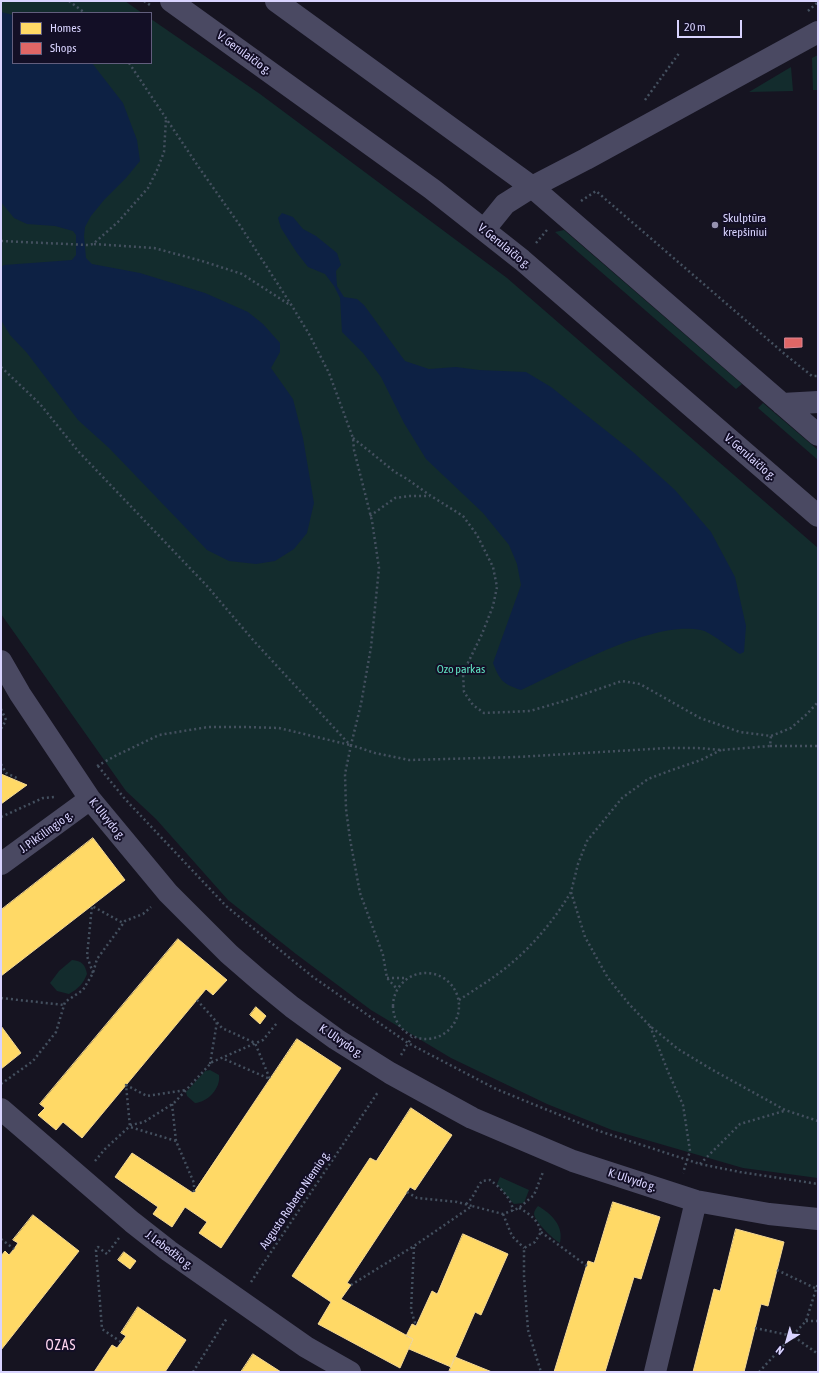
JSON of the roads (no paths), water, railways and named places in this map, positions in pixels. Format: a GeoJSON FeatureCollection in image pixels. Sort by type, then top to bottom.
{"type":"FeatureCollection","features":[{"type":"Feature","properties":{"kind":"street","name":"V. Gerulaičio g."},"geometry":{"type":"LineString","coordinates":[[171,1],[432,189],[528,265],[818,516]]}},
{"type":"Feature","properties":{"kind":"street"},"geometry":{"type":"LineString","coordinates":[[276,1],[532,187],[564,213],[818,435]]}},
{"type":"Feature","properties":{"kind":"street"},"geometry":{"type":"LineString","coordinates":[[484,230],[505,204],[532,187],[818,32]]}},
{"type":"Feature","properties":{"kind":"street"},"geometry":{"type":"LineString","coordinates":[[782,404],[818,402]]}},
{"type":"Feature","properties":{"kind":"street","name":"K. Ulvydo g."},"geometry":{"type":"LineString","coordinates":[[1,661],[20,694],[90,799],[168,893],[229,954],[292,1007],[336,1039],[390,1073],[472,1118],[573,1161],[687,1198],[769,1214],[818,1220]]}},
{"type":"Feature","properties":{"kind":"street","name":"J. Pikčilingio g."},"geometry":{"type":"LineString","coordinates":[[1,864],[90,799]]}},
{"type":"Feature","properties":{"kind":"street","name":"J. Lebedžio g."},"geometry":{"type":"LineString","coordinates":[[1,1109],[132,1222],[169,1251],[238,1301],[306,1347],[350,1372]]}},
{"type":"Feature","properties":{"kind":"street"},"geometry":{"type":"LineString","coordinates":[[655,1372],[687,1198]]}},
{"type":"Feature","properties":{"kind":"water"},"geometry":{"type":"Polygon","coordinates":[[[1,12],[12,15],[12,64],[93,64],[123,103],[137,140],[140,161],[126,178],[104,200],[91,216],[85,227],[84,236],[86,258],[92,264],[140,273],[205,293],[248,312],[263,324],[280,343],[280,352],[271,368],[293,399],[303,438],[314,503],[307,533],[294,549],[275,561],[256,564],[229,561],[207,550],[109,448],[78,420],[27,353],[10,335],[1,320],[1,267],[4,265],[72,260],[76,255],[76,235],[73,231],[55,226],[27,224],[14,218],[1,202],[1,12]]]}},
{"type":"Feature","properties":{"kind":"water"},"geometry":{"type":"Polygon","coordinates":[[[282,213],[293,217],[303,229],[316,236],[337,253],[341,265],[336,271],[337,286],[344,297],[357,299],[364,305],[405,361],[429,369],[456,367],[479,370],[526,372],[551,387],[633,452],[675,490],[711,532],[735,577],[746,626],[744,652],[740,654],[705,631],[681,629],[659,632],[610,648],[521,690],[506,684],[500,678],[493,663],[521,585],[517,564],[509,545],[483,513],[426,459],[404,423],[381,377],[363,353],[342,332],[340,298],[334,286],[325,274],[308,267],[281,228],[278,218],[282,213]]]}},
{"type":"Feature","properties":{"kind":"place","name":"Skulptūra krepšiniui"},"geometry":{"type":"Point","coordinates":[715,225]}},
{"type":"Feature","properties":{"kind":"district","name":"OZAS"},"geometry":{"type":"Point","coordinates":[61,1346]}},
{"type":"Feature","properties":{"kind":"park label","name":"Ozo parkas"},"geometry":{"type":"Point","coordinates":[461,669]}}]}
